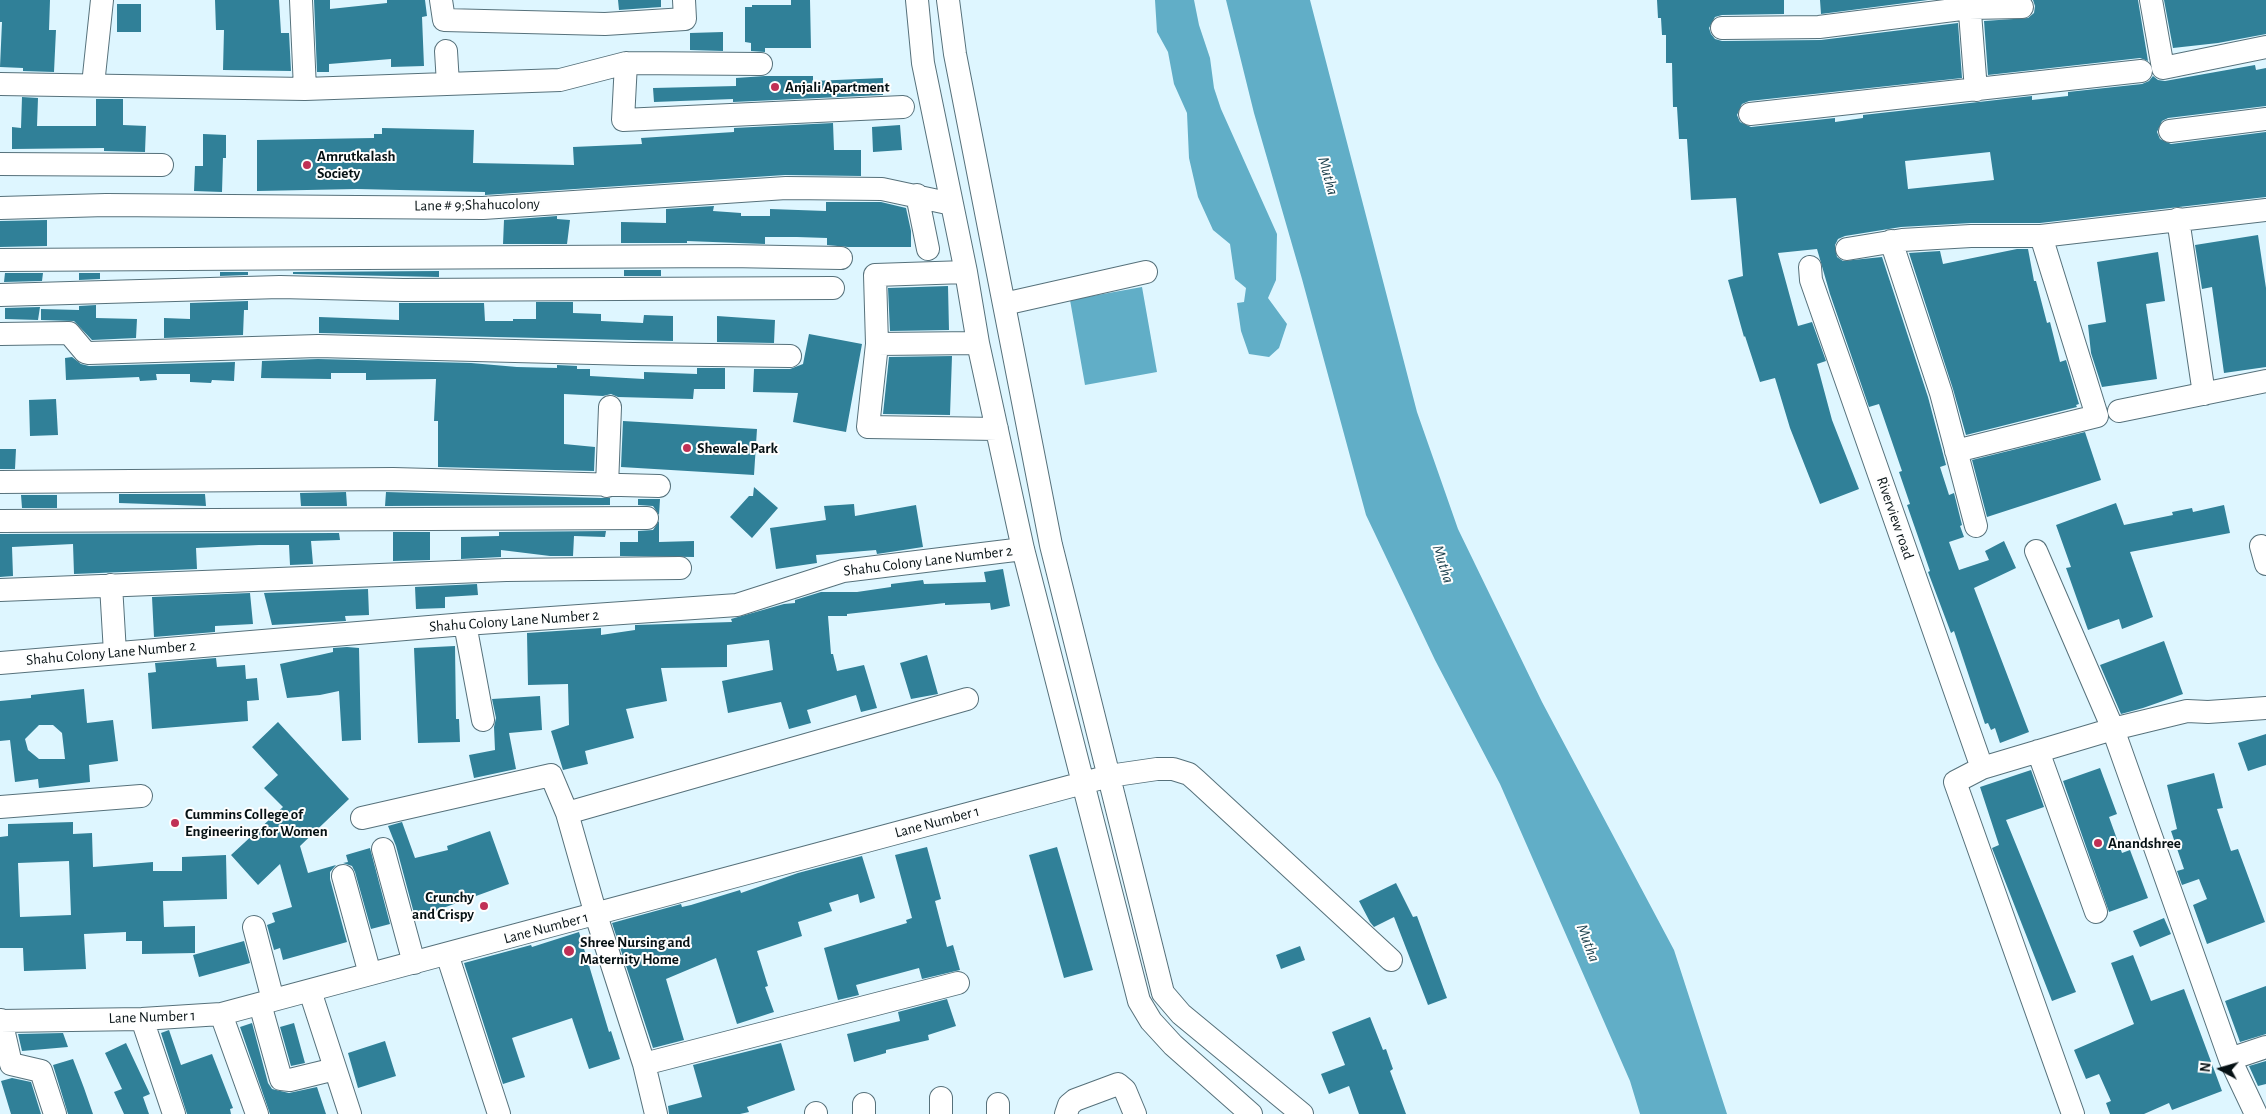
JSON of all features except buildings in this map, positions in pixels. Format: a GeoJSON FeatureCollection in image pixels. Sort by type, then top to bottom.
{"type":"FeatureCollection","features":[{"type":"Feature","properties":{"kind":"street"},"geometry":{"type":"LineString","coordinates":[[93,85],[102,0]]}},
{"type":"Feature","properties":{"kind":"street"},"geometry":{"type":"LineString","coordinates":[[301,0],[305,89]]}},
{"type":"Feature","properties":{"kind":"street"},"geometry":{"type":"LineString","coordinates":[[441,0],[444,20],[605,24],[685,19],[684,0]]}},
{"type":"Feature","properties":{"kind":"street"},"geometry":{"type":"LineString","coordinates":[[917,0],[923,63],[966,272],[978,343],[1023,549],[1139,1001],[1151,1021],[1172,1045],[1253,1114],[1279,1096]]}},
{"type":"Feature","properties":{"kind":"street"},"geometry":{"type":"LineString","coordinates":[[948,0],[955,54],[1051,545],[1163,993],[1181,1014],[1302,1114]]}},
{"type":"Feature","properties":{"kind":"street"},"geometry":{"type":"LineString","coordinates":[[2151,0],[2163,68],[2266,47]]}},
{"type":"Feature","properties":{"kind":"street"},"geometry":{"type":"LineString","coordinates":[[1722,28],[1819,27],[1969,4],[2022,6]]}},
{"type":"Feature","properties":{"kind":"street"},"geometry":{"type":"LineString","coordinates":[[1969,4],[1976,90]]}},
{"type":"Feature","properties":{"kind":"street"},"geometry":{"type":"LineString","coordinates":[[446,51],[448,84]]}},
{"type":"Feature","properties":{"kind":"street"},"geometry":{"type":"LineString","coordinates":[[0,84],[305,89],[560,80],[626,63],[761,64]]}},
{"type":"Feature","properties":{"kind":"street"},"geometry":{"type":"LineString","coordinates":[[626,63],[623,120],[903,108]]}},
{"type":"Feature","properties":{"kind":"street"},"geometry":{"type":"LineString","coordinates":[[1750,114],[2141,71]]}},
{"type":"Feature","properties":{"kind":"street"},"geometry":{"type":"LineString","coordinates":[[2170,131],[2266,119]]}},
{"type":"Feature","properties":{"kind":"street"},"geometry":{"type":"LineString","coordinates":[[0,164],[162,166]]}},
{"type":"Feature","properties":{"kind":"street","name":"Lane # 9;Shahucolony"},"geometry":{"type":"LineString","coordinates":[[0,208],[106,205],[483,208],[786,188],[882,189],[952,204]]}},
{"type":"Feature","properties":{"kind":"street"},"geometry":{"type":"LineString","coordinates":[[917,195],[928,249]]}},
{"type":"Feature","properties":{"kind":"street"},"geometry":{"type":"LineString","coordinates":[[1847,249],[1891,241],[1971,236],[2041,236],[2266,210]]}},
{"type":"Feature","properties":{"kind":"street"},"geometry":{"type":"LineString","coordinates":[[2178,219],[2204,394]]}},
{"type":"Feature","properties":{"kind":"street"},"geometry":{"type":"LineString","coordinates":[[1956,451],[2097,416],[2041,236]]}},
{"type":"Feature","properties":{"kind":"street"},"geometry":{"type":"LineString","coordinates":[[1891,241],[1942,393],[1976,526]]}},
{"type":"Feature","properties":{"kind":"street"},"geometry":{"type":"LineString","coordinates":[[0,260],[729,256],[841,258]]}},
{"type":"Feature","properties":{"kind":"street","name":"Riverview road"},"geometry":{"type":"LineString","coordinates":[[1810,268],[1812,280],[1982,768]]}},
{"type":"Feature","properties":{"kind":"street"},"geometry":{"type":"LineString","coordinates":[[966,272],[875,275],[877,344],[868,427],[998,429]]}},
{"type":"Feature","properties":{"kind":"street"},"geometry":{"type":"LineString","coordinates":[[1004,304],[1146,272]]}},
{"type":"Feature","properties":{"kind":"street"},"geometry":{"type":"LineString","coordinates":[[0,294],[280,288],[403,290],[834,288]]}},
{"type":"Feature","properties":{"kind":"street"},"geometry":{"type":"LineString","coordinates":[[0,334],[69,333],[85,352],[318,346],[790,356]]}},
{"type":"Feature","properties":{"kind":"street"},"geometry":{"type":"LineString","coordinates":[[877,344],[978,343]]}},
{"type":"Feature","properties":{"kind":"street"},"geometry":{"type":"LineString","coordinates":[[2119,411],[2266,381]]}},
{"type":"Feature","properties":{"kind":"street"},"geometry":{"type":"LineString","coordinates":[[608,486],[610,406]]}},
{"type":"Feature","properties":{"kind":"street"},"geometry":{"type":"LineString","coordinates":[[0,482],[393,478],[565,482],[608,486],[659,486]]}},
{"type":"Feature","properties":{"kind":"street"},"geometry":{"type":"LineString","coordinates":[[0,521],[647,518]]}},
{"type":"Feature","properties":{"kind":"street","name":"Shahu Colony Lane Number 2"},"geometry":{"type":"LineString","coordinates":[[0,662],[465,624],[737,605],[843,570],[1023,549]]}},
{"type":"Feature","properties":{"kind":"street"},"geometry":{"type":"LineString","coordinates":[[2036,550],[2113,729],[2230,1059],[2256,1114],[2266,1112]]}},
{"type":"Feature","properties":{"kind":"street"},"geometry":{"type":"LineString","coordinates":[[0,590],[111,584],[506,570],[680,568]]}},
{"type":"Feature","properties":{"kind":"street"},"geometry":{"type":"LineString","coordinates":[[111,584],[115,653]]}},
{"type":"Feature","properties":{"kind":"street"},"geometry":{"type":"LineString","coordinates":[[465,624],[483,720]]}},
{"type":"Feature","properties":{"kind":"street"},"geometry":{"type":"LineString","coordinates":[[567,812],[967,699]]}},
{"type":"Feature","properties":{"kind":"street"},"geometry":{"type":"LineString","coordinates":[[2073,1114],[1955,782],[1982,768],[2113,729],[2187,711],[2208,712],[2266,708]]}},
{"type":"Feature","properties":{"kind":"street"},"geometry":{"type":"LineString","coordinates":[[2038,751],[2096,912]]}},
{"type":"Feature","properties":{"kind":"street","name":"Lane Number 1"},"geometry":{"type":"LineString","coordinates":[[55,1114],[42,1071],[12,1064],[0,1020],[142,1019],[221,1014],[1109,776],[1157,768],[1173,769],[1188,774],[1391,960]]}},
{"type":"Feature","properties":{"kind":"street"},"geometry":{"type":"LineString","coordinates":[[362,818],[551,775],[567,812],[596,914],[644,1064],[656,1114]]}},
{"type":"Feature","properties":{"kind":"street"},"geometry":{"type":"LineString","coordinates":[[0,807],[141,796]]}},
{"type":"Feature","properties":{"kind":"street"},"geometry":{"type":"LineString","coordinates":[[383,849],[414,963]]}},
{"type":"Feature","properties":{"kind":"street"},"geometry":{"type":"LineString","coordinates":[[342,876],[370,974]]}},
{"type":"Feature","properties":{"kind":"street"},"geometry":{"type":"LineString","coordinates":[[254,928],[281,1079],[290,1080],[335,1069]]}},
{"type":"Feature","properties":{"kind":"street"},"geometry":{"type":"LineString","coordinates":[[447,954],[499,1114]]}},
{"type":"Feature","properties":{"kind":"street"},"geometry":{"type":"LineString","coordinates":[[644,1064],[958,983]]}},
{"type":"Feature","properties":{"kind":"street"},"geometry":{"type":"LineString","coordinates":[[310,990],[350,1114]]}},
{"type":"Feature","properties":{"kind":"street"},"geometry":{"type":"LineString","coordinates":[[221,1014],[257,1114]]}},
{"type":"Feature","properties":{"kind":"street"},"geometry":{"type":"LineString","coordinates":[[142,1019],[174,1114]]}},
{"type":"Feature","properties":{"kind":"street"},"geometry":{"type":"LineString","coordinates":[[2230,1059],[2266,1048]]}},
{"type":"Feature","properties":{"kind":"street"},"geometry":{"type":"LineString","coordinates":[[1066,1114],[1069,1105],[1076,1100],[1118,1084],[1125,1090],[1135,1114]]}},
{"type":"Feature","properties":{"kind":"water"},"geometry":{"type":"Polygon","coordinates":[[[1155,0],[1194,0],[1199,25],[1210,58],[1214,88],[1221,109],[1277,234],[1276,280],[1268,298],[1287,324],[1279,348],[1269,357],[1249,354],[1241,331],[1237,303],[1244,302],[1246,288],[1235,279],[1230,244],[1213,230],[1198,197],[1189,158],[1187,113],[1174,84],[1168,52],[1157,32],[1155,0]]]}},
{"type":"Feature","properties":{"kind":"water","name":"Mutha"},"geometry":{"type":"Polygon","coordinates":[[[1226,0],[1310,0],[1417,412],[1458,529],[1542,702],[1674,950],[1727,1114],[1640,1114],[1630,1081],[1500,784],[1435,660],[1366,515],[1302,279],[1254,113],[1226,0]]]}},
{"type":"Feature","properties":{"kind":"water"},"geometry":{"type":"Polygon","coordinates":[[[1142,287],[1157,372],[1085,385],[1070,300],[1142,287]]]}},
{"type":"Feature","properties":{"kind":"place","name":"Anjali Apartment"},"geometry":{"type":"Point","coordinates":[775,87]}},
{"type":"Feature","properties":{"kind":"place","name":"Amrutkalash Society"},"geometry":{"type":"Point","coordinates":[307,165]}},
{"type":"Feature","properties":{"kind":"place","name":"Shewale Park"},"geometry":{"type":"Point","coordinates":[687,448]}},
{"type":"Feature","properties":{"kind":"place","name":"Cummins College of Engineering for Women"},"geometry":{"type":"Point","coordinates":[175,823]}},
{"type":"Feature","properties":{"kind":"place","name":"Anandshree"},"geometry":{"type":"Point","coordinates":[2098,843]}},
{"type":"Feature","properties":{"kind":"place","name":"Crunchy and Crispy"},"geometry":{"type":"Point","coordinates":[484,906]}},
{"type":"Feature","properties":{"kind":"place","name":"Shree Nursing and Maternity Home"},"geometry":{"type":"Point","coordinates":[569,951]}}]}
